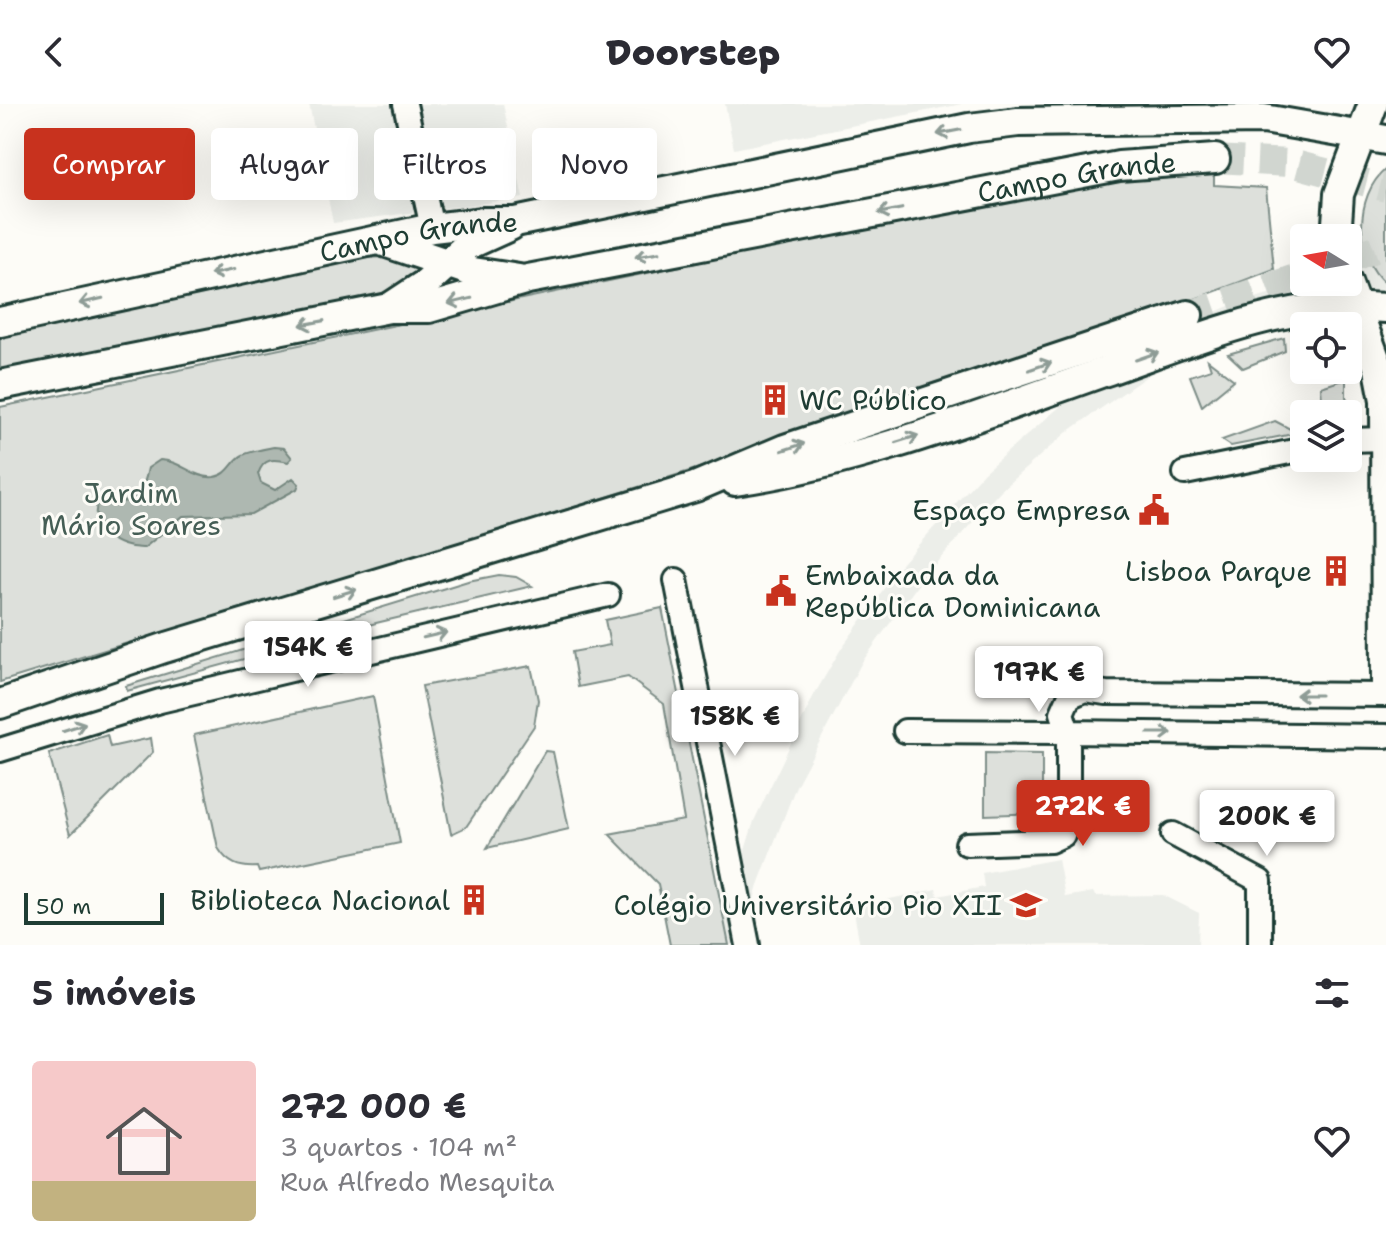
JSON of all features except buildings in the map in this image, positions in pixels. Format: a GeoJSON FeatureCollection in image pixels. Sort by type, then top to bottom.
{"type":"FeatureCollection","features":[{"type":"Feature","properties":{"kind":"main road"},"geometry":{"type":"LineString","coordinates":[[1337,224],[1339,194],[1373,138],[1373,104]]}},
{"type":"Feature","properties":{"kind":"main road","name":"Campo Grande"},"geometry":{"type":"LineString","coordinates":[[0,322],[180,280],[381,241],[432,228],[515,222],[909,139],[1018,122],[1264,119],[1373,138]]}},
{"type":"Feature","properties":{"kind":"main road","name":"Campo Grande"},"geometry":{"type":"LineString","coordinates":[[0,385],[389,308],[429,308],[528,279],[1119,166],[1215,159]]}},
{"type":"Feature","properties":{"kind":"main road"},"geometry":{"type":"LineString","coordinates":[[389,308],[424,285],[468,245],[491,237],[515,222]]}},
{"type":"Feature","properties":{"kind":"main road"},"geometry":{"type":"LineString","coordinates":[[432,228],[445,264]]}},
{"type":"Feature","properties":{"kind":"main road"},"geometry":{"type":"LineString","coordinates":[[381,241],[445,264],[497,278],[528,279]]}},
{"type":"Feature","properties":{"kind":"main road"},"geometry":{"type":"LineString","coordinates":[[695,487],[796,472],[910,439],[1179,345],[1345,296]]}},
{"type":"Feature","properties":{"kind":"main road"},"geometry":{"type":"LineString","coordinates":[[1352,296],[1383,382],[1386,692]]}},
{"type":"Feature","properties":{"kind":"main road"},"geometry":{"type":"LineString","coordinates":[[1356,296],[1386,308]]}},
{"type":"Feature","properties":{"kind":"main road"},"geometry":{"type":"LineString","coordinates":[[0,704],[164,648],[695,487],[785,449],[1188,315]]}},
{"type":"Feature","properties":{"kind":"street"},"geometry":{"type":"LineString","coordinates":[[405,104],[432,228]]}},
{"type":"Feature","properties":{"kind":"street"},"geometry":{"type":"LineString","coordinates":[[1018,122],[1059,104]]}},
{"type":"Feature","properties":{"kind":"street"},"geometry":{"type":"LineString","coordinates":[[1362,440],[1385,439]]}},
{"type":"Feature","properties":{"kind":"street"},"geometry":{"type":"LineString","coordinates":[[1185,473],[1290,452]]}},
{"type":"Feature","properties":{"kind":"street"},"geometry":{"type":"LineString","coordinates":[[676,580],[748,945]]}},
{"type":"Feature","properties":{"kind":"street"},"geometry":{"type":"LineString","coordinates":[[0,750],[148,704],[608,595]]}},
{"type":"Feature","properties":{"kind":"street"},"geometry":{"type":"LineString","coordinates":[[967,844],[1055,841],[1063,835],[1068,821],[1068,732],[1062,719],[1064,704],[1072,694],[1085,690],[1106,693],[1386,692]]}},
{"type":"Feature","properties":{"kind":"street"},"geometry":{"type":"LineString","coordinates":[[905,731],[1386,736]]}},
{"type":"Feature","properties":{"kind":"street"},"geometry":{"type":"LineString","coordinates":[[1173,834],[1260,881],[1260,945]]}},
{"type":"Feature","properties":{"kind":"shaded area"},"geometry":{"type":"Polygon","coordinates":[[[309,104],[503,104],[508,128],[374,128],[374,200],[508,200],[333,223],[328,200],[358,200],[358,128],[314,128],[309,104]]]}},
{"type":"Feature","properties":{"kind":"shaded area"},"geometry":{"type":"Polygon","coordinates":[[[725,104],[962,104],[734,149],[725,104]]]}},
{"type":"Feature","properties":{"kind":"shaded area"},"geometry":{"type":"Polygon","coordinates":[[[516,165],[523,198],[516,199],[516,165]]]}},
{"type":"Feature","properties":{"kind":"shaded area"},"geometry":{"type":"Polygon","coordinates":[[[1386,263],[1386,288],[1362,294],[1362,268],[1386,263]]]}},
{"type":"Feature","properties":{"kind":"shaded area"},"geometry":{"type":"Polygon","coordinates":[[[1290,287],[1290,296],[1355,296],[1290,312],[1192,349],[1157,369],[1066,433],[1001,490],[922,579],[862,662],[796,786],[759,882],[741,945],[716,945],[754,821],[814,695],[841,649],[902,563],[984,472],[1077,392],[1181,327],[1229,306],[1290,287]]]}},
{"type":"Feature","properties":{"kind":"shaded area"},"geometry":{"type":"Polygon","coordinates":[[[274,447],[284,448],[292,458],[288,462],[266,462],[258,474],[261,483],[275,490],[293,478],[299,484],[297,489],[251,514],[183,516],[144,548],[114,541],[100,528],[96,509],[99,498],[119,502],[132,499],[143,486],[148,468],[160,460],[214,477],[224,474],[243,455],[274,447]]]}},
{"type":"Feature","properties":{"kind":"shaded area","name":"Colégio Universitário Pio XII"},"geometry":{"type":"Polygon","coordinates":[[[1058,859],[1065,897],[1093,892],[1095,896],[1163,895],[1199,913],[1198,945],[860,945],[853,907],[936,889],[938,896],[984,887],[982,873],[1058,859]]]}},
{"type":"Feature","properties":{"kind":"green space"},"geometry":{"type":"Polygon","coordinates":[[[1386,169],[1386,284],[1368,259],[1362,226],[1368,194],[1386,169]]]}},
{"type":"Feature","properties":{"kind":"green space","name":"Jardim Mário Soares"},"geometry":{"type":"Polygon","coordinates":[[[1214,170],[1214,185],[1266,188],[1274,269],[959,383],[800,435],[0,682],[0,407],[1029,194],[1122,176],[1214,170]]]}},
{"type":"Feature","properties":{"kind":"green space"},"geometry":{"type":"Polygon","coordinates":[[[383,257],[419,269],[417,275],[382,294],[0,373],[0,336],[353,259],[383,257]]]}},
{"type":"Feature","properties":{"kind":"green space"},"geometry":{"type":"Polygon","coordinates":[[[1284,338],[1285,351],[1243,368],[1228,354],[1284,338]]]}},
{"type":"Feature","properties":{"kind":"green space"},"geometry":{"type":"Polygon","coordinates":[[[1208,360],[1234,380],[1202,406],[1190,376],[1211,369],[1208,360]]]}},
{"type":"Feature","properties":{"kind":"green space"},"geometry":{"type":"Polygon","coordinates":[[[1346,384],[1348,400],[1322,400],[1321,387],[1346,384]]]}},
{"type":"Feature","properties":{"kind":"green space"},"geometry":{"type":"Polygon","coordinates":[[[1275,421],[1290,429],[1290,435],[1231,446],[1222,440],[1275,421]]]}},
{"type":"Feature","properties":{"kind":"green space"},"geometry":{"type":"Polygon","coordinates":[[[499,575],[516,577],[532,586],[376,623],[127,691],[126,686],[468,581],[499,575]]]}},
{"type":"Feature","properties":{"kind":"green space"},"geometry":{"type":"Polygon","coordinates":[[[662,608],[729,945],[670,945],[658,884],[609,834],[684,820],[664,704],[628,677],[578,687],[572,652],[610,645],[605,620],[662,608]]]}},
{"type":"Feature","properties":{"kind":"green space"},"geometry":{"type":"Polygon","coordinates":[[[531,666],[538,700],[534,726],[466,827],[451,834],[422,686],[531,666]]]}},
{"type":"Feature","properties":{"kind":"green space"},"geometry":{"type":"Polygon","coordinates":[[[373,696],[400,843],[259,872],[257,867],[239,866],[226,858],[218,848],[194,735],[373,696]]]}},
{"type":"Feature","properties":{"kind":"green space"},"geometry":{"type":"Polygon","coordinates":[[[107,735],[110,747],[151,738],[153,752],[70,835],[49,754],[107,735]]]}},
{"type":"Feature","properties":{"kind":"green space"},"geometry":{"type":"Polygon","coordinates":[[[545,751],[553,752],[569,829],[487,848],[545,751]]]}},
{"type":"Feature","properties":{"kind":"green space"},"geometry":{"type":"Polygon","coordinates":[[[985,753],[1042,754],[1042,813],[985,815],[985,753]]]}},
{"type":"Feature","properties":{"kind":"tunnel"},"geometry":{"type":"LineString","coordinates":[[1215,159],[1291,163],[1386,188]]}},
{"type":"Feature","properties":{"kind":"tunnel"},"geometry":{"type":"LineString","coordinates":[[1362,254],[1386,245]]}},
{"type":"Feature","properties":{"kind":"tunnel"},"geometry":{"type":"LineString","coordinates":[[1188,315],[1290,280]]}},
{"type":"Feature","properties":{"kind":"place","name":"WC Público"},"geometry":{"type":"Point","coordinates":[775,400]}},
{"type":"Feature","properties":{"kind":"place","name":"Espaço Empresa"},"geometry":{"type":"Point","coordinates":[1154,510]}},
{"type":"Feature","properties":{"kind":"place","name":"Lisboa Parque"},"geometry":{"type":"Point","coordinates":[1336,571]}},
{"type":"Feature","properties":{"kind":"place","name":"Embaixada da República Dominicana"},"geometry":{"type":"Point","coordinates":[781,591]}},
{"type":"Feature","properties":{"kind":"place","name":"Biblioteca Nacional"},"geometry":{"type":"Point","coordinates":[474,900]}},
{"type":"Feature","properties":{"kind":"place","name":"Colégio Universitário Pio XII"},"geometry":{"type":"Point","coordinates":[1026,905]}}]}
